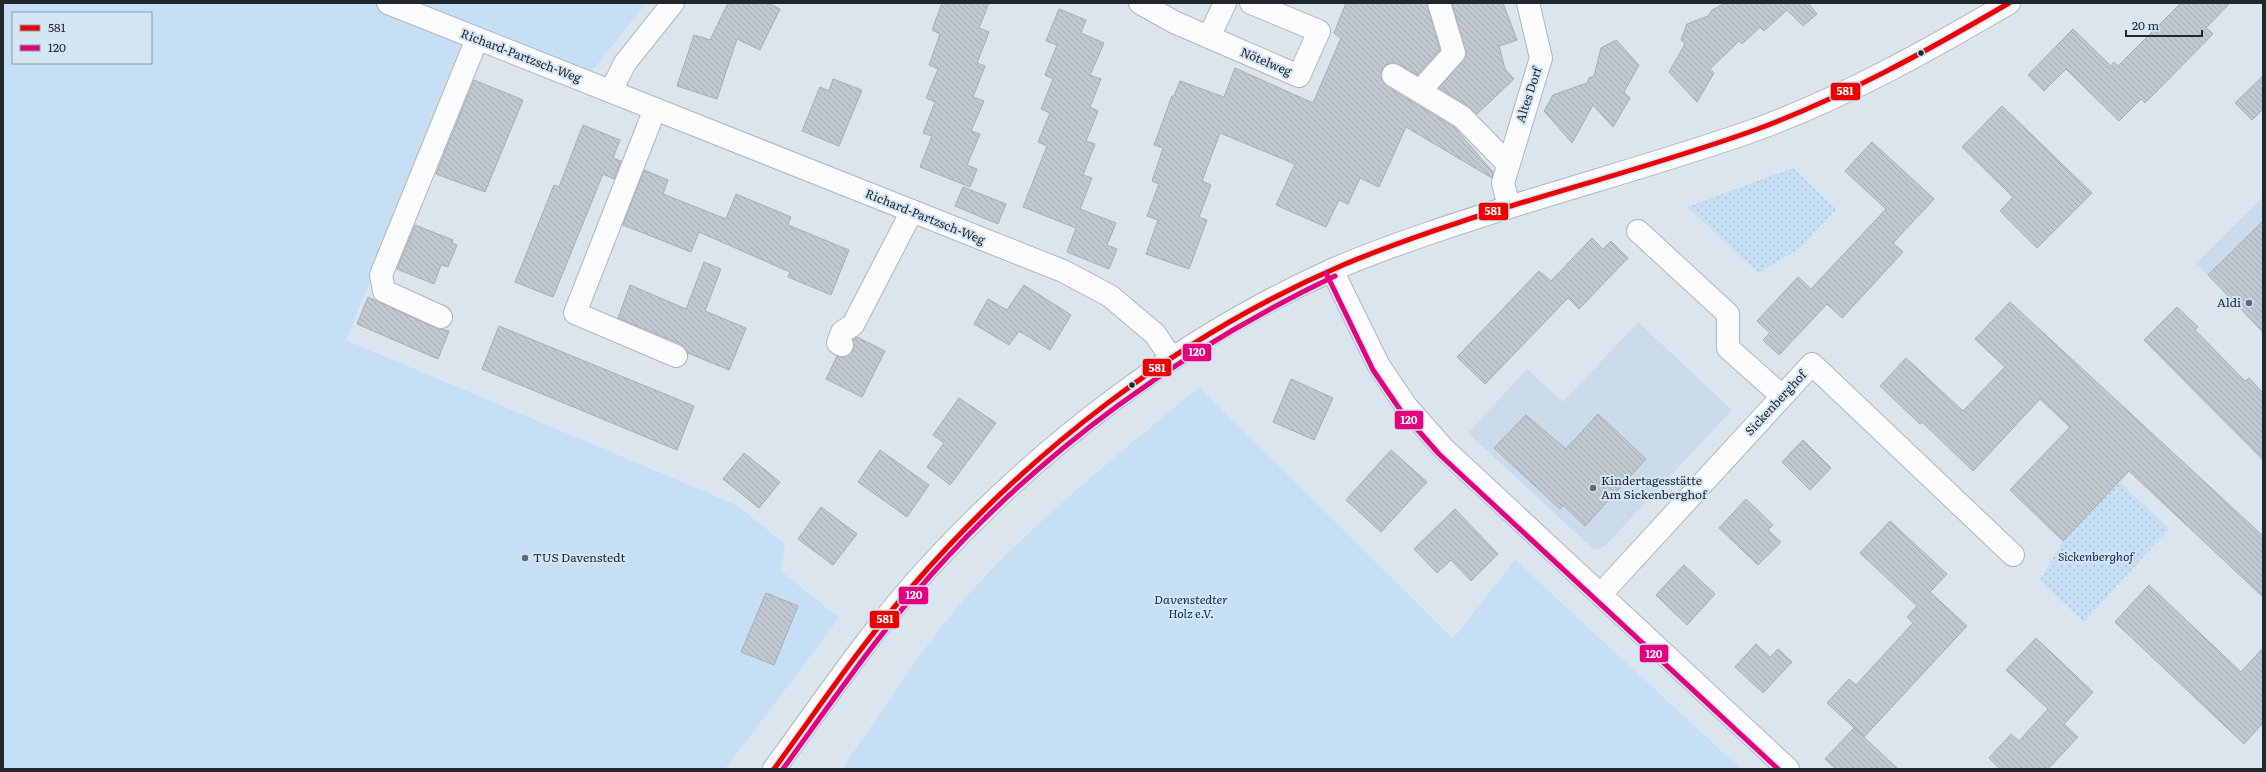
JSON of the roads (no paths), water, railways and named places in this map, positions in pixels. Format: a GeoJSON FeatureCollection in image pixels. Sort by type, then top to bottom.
{"type":"FeatureCollection","features":[{"type":"Feature","properties":{"kind":"street","name":"Richard-Partzsch-Weg"},"geometry":{"type":"LineString","coordinates":[[388,3],[1063,271],[1110,296],[1155,334],[1172,359]]}},
{"type":"Feature","properties":{"kind":"street"},"geometry":{"type":"LineString","coordinates":[[611,91],[625,63],[673,3]]}},
{"type":"Feature","properties":{"kind":"street","name":"Nötelweg"},"geometry":{"type":"LineString","coordinates":[[1140,3],[1174,22],[1299,76],[1319,31],[1251,3]]}},
{"type":"Feature","properties":{"kind":"street"},"geometry":{"type":"LineString","coordinates":[[1209,37],[1225,3]]}},
{"type":"Feature","properties":{"kind":"street"},"geometry":{"type":"LineString","coordinates":[[1420,91],[1454,53],[1439,3]]}},
{"type":"Feature","properties":{"kind":"street","name":"Altes Dorf"},"geometry":{"type":"LineString","coordinates":[[1509,207],[1502,183],[1541,58],[1528,3]]}},
{"type":"Feature","properties":{"kind":"street"},"geometry":{"type":"LineString","coordinates":[[774,769],[871,638],[927,570],[979,515],[1081,426],[1172,359],[1229,324],[1332,270],[1392,246],[1509,207],[1693,150],[1811,108],[1879,76],[2009,3]]}},
{"type":"Feature","properties":{"kind":"street"},"geometry":{"type":"LineString","coordinates":[[441,317],[384,291],[381,275],[470,36]]}},
{"type":"Feature","properties":{"kind":"street"},"geometry":{"type":"LineString","coordinates":[[1393,75],[1462,117],[1508,163]]}},
{"type":"Feature","properties":{"kind":"street"},"geometry":{"type":"LineString","coordinates":[[655,109],[575,313],[676,356]]}},
{"type":"Feature","properties":{"kind":"street"},"geometry":{"type":"LineString","coordinates":[[842,345],[838,343],[842,332],[853,325],[912,211]]}},
{"type":"Feature","properties":{"kind":"street"},"geometry":{"type":"LineString","coordinates":[[1638,231],[1728,314],[1728,348],[1782,396]]}},
{"type":"Feature","properties":{"kind":"street"},"geometry":{"type":"LineString","coordinates":[[1332,270],[1379,366],[1406,406],[1444,449],[1788,769]]}},
{"type":"Feature","properties":{"kind":"street","name":"Sickenberghof"},"geometry":{"type":"LineString","coordinates":[[1601,594],[1812,364],[2013,555]]}},
{"type":"Feature","properties":{"kind":"place","name":"Aldi"},"geometry":{"type":"Point","coordinates":[2249,303]}},
{"type":"Feature","properties":{"kind":"place","name":"Kindertagesstätte Am Sickenberghof"},"geometry":{"type":"Point","coordinates":[1593,488]}},
{"type":"Feature","properties":{"kind":"place","name":"TUS Davenstedt"},"geometry":{"type":"Point","coordinates":[525,558]}},
{"type":"Feature","properties":{"kind":"park label","name":"Davenstedter Holz e.V."},"geometry":{"type":"Point","coordinates":[1191,607]}}]}
